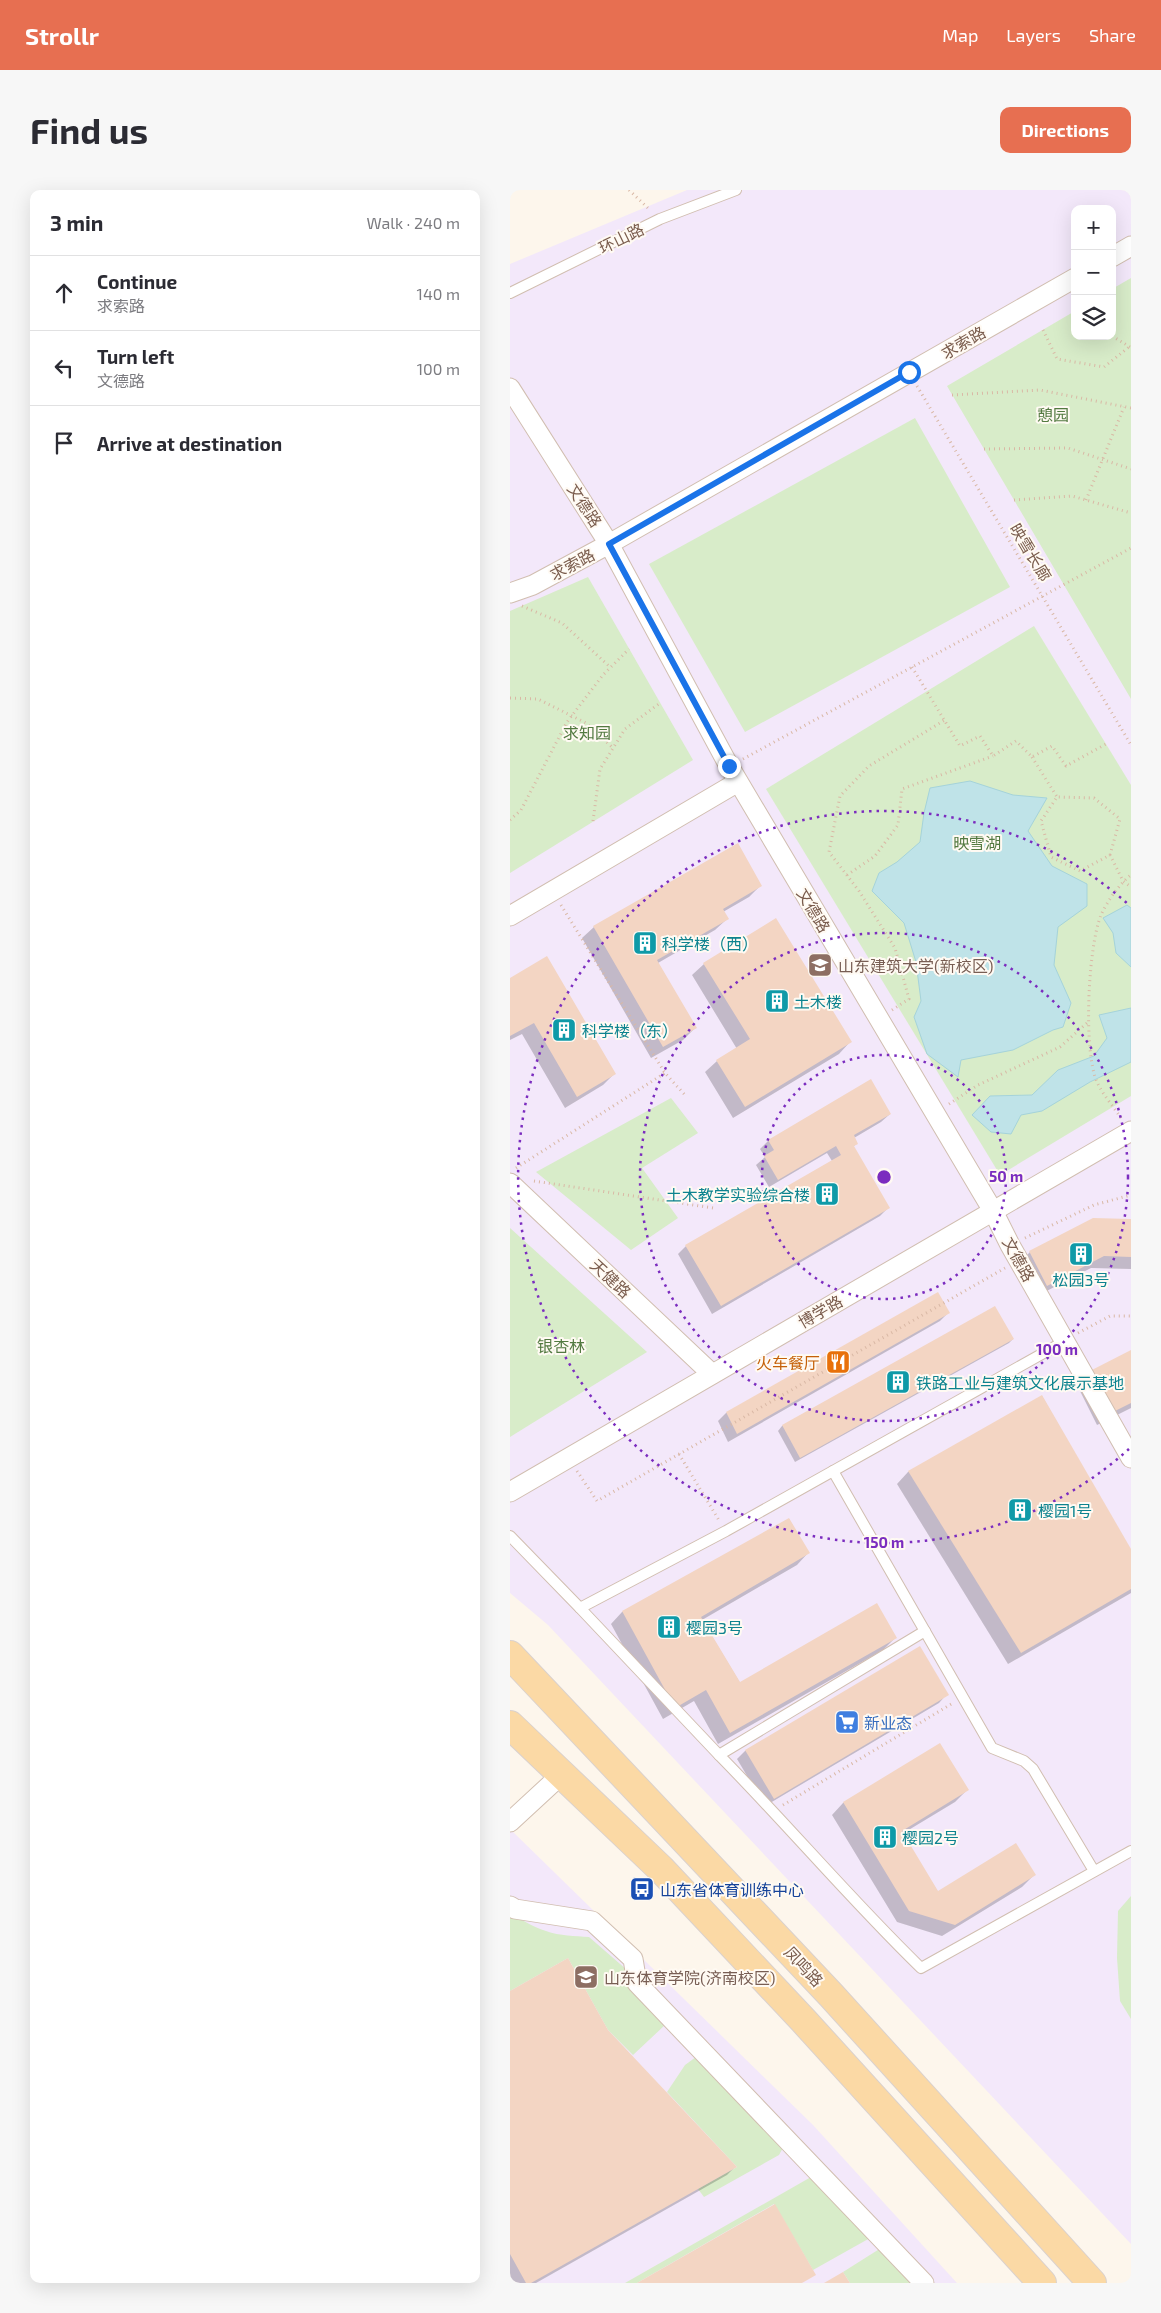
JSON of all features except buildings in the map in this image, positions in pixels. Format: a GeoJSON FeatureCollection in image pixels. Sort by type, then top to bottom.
{"type":"FeatureCollection","features":[{"type":"Feature","properties":{"kind":"main road","name":"凤鸣路"},"geometry":{"type":"LineString","coordinates":[[510,1655],[831,1995],[1092,2283]]}},
{"type":"Feature","properties":{"kind":"main road"},"geometry":{"type":"LineString","coordinates":[[513,1733],[562,1774],[668,1877],[803,2020],[1042,2283]]}},
{"type":"Feature","properties":{"kind":"street"},"geometry":{"type":"LineString","coordinates":[[1116,255],[1131,246]]}},
{"type":"Feature","properties":{"kind":"street","name":"求索路"},"geometry":{"type":"LineString","coordinates":[[516,600],[533,585],[609,544],[1071,280]]}},
{"type":"Feature","properties":{"kind":"street","name":"文德路"},"geometry":{"type":"LineString","coordinates":[[510,388],[609,544],[734,774],[878,1019],[994,1211],[1015,1253],[1131,1458]]}},
{"type":"Feature","properties":{"kind":"street"},"geometry":{"type":"LineString","coordinates":[[510,916],[734,774]]}},
{"type":"Feature","properties":{"kind":"street","name":"博学路"},"geometry":{"type":"LineString","coordinates":[[510,1492],[1131,1132]]}},
{"type":"Feature","properties":{"kind":"street","name":"天健路"},"geometry":{"type":"LineString","coordinates":[[510,1183],[712,1374]]}},
{"type":"Feature","properties":{"kind":"street"},"geometry":{"type":"LineString","coordinates":[[510,1822],[562,1774]]}},
{"type":"Feature","properties":{"kind":"street"},"geometry":{"type":"LineString","coordinates":[[510,1906],[515,1909],[592,1921],[633,1959],[637,1983],[924,2283]]}},
{"type":"Feature","properties":{"kind":"lane","name":"环山路"},"geometry":{"type":"LineString","coordinates":[[510,293],[660,219],[736,190]]}},
{"type":"Feature","properties":{"kind":"lane"},"geometry":{"type":"LineString","coordinates":[[580,1608],[726,1531],[1064,1340]]}},
{"type":"Feature","properties":{"kind":"lane"},"geometry":{"type":"LineString","coordinates":[[833,1471],[992,1748],[1024,1761],[1033,1769],[1094,1871]]}},
{"type":"Feature","properties":{"kind":"lane"},"geometry":{"type":"LineString","coordinates":[[510,1536],[774,1811],[884,1932],[921,1968],[1131,1851]]}},
{"type":"Feature","properties":{"kind":"lane"},"geometry":{"type":"LineString","coordinates":[[719,1755],[926,1631]]}},
{"type":"Feature","properties":{"kind":"path"},"geometry":{"type":"LineString","coordinates":[[629,190],[660,219]]}},
{"type":"Feature","properties":{"kind":"path"},"geometry":{"type":"LineString","coordinates":[[1043,330],[1057,359],[1104,367],[1130,347],[1116,338]]}},
{"type":"Feature","properties":{"kind":"path","name":"映雪长廊"},"geometry":{"type":"LineString","coordinates":[[909,372],[1131,745]]}},
{"type":"Feature","properties":{"kind":"path"},"geometry":{"type":"LineString","coordinates":[[952,395],[1040,390],[1131,408]]}},
{"type":"Feature","properties":{"kind":"path"},"geometry":{"type":"LineString","coordinates":[[1086,500],[1124,407]]}},
{"type":"Feature","properties":{"kind":"path"},"geometry":{"type":"LineString","coordinates":[[984,450],[1068,448],[1131,469]]}},
{"type":"Feature","properties":{"kind":"path"},"geometry":{"type":"LineString","coordinates":[[1014,500],[1072,496],[1131,513]]}},
{"type":"Feature","properties":{"kind":"path"},"geometry":{"type":"LineString","coordinates":[[734,774],[912,667],[1131,548]]}},
{"type":"Feature","properties":{"kind":"path"},"geometry":{"type":"LineString","coordinates":[[516,600],[562,623],[610,667]]}},
{"type":"Feature","properties":{"kind":"path"},"geometry":{"type":"LineString","coordinates":[[510,820],[520,810],[572,716],[610,667],[629,649]]}},
{"type":"Feature","properties":{"kind":"path"},"geometry":{"type":"LineString","coordinates":[[912,667],[960,746],[980,736],[993,756]]}},
{"type":"Feature","properties":{"kind":"path"},"geometry":{"type":"LineString","coordinates":[[510,698],[538,699],[586,723],[613,748]]}},
{"type":"Feature","properties":{"kind":"path"},"geometry":{"type":"LineString","coordinates":[[593,821],[600,769],[625,729],[660,703]]}},
{"type":"Feature","properties":{"kind":"path"},"geometry":{"type":"LineString","coordinates":[[878,1019],[909,1000],[895,948],[847,875],[829,852],[840,796],[869,766],[944,720]]}},
{"type":"Feature","properties":{"kind":"path"},"geometry":{"type":"LineString","coordinates":[[847,875],[875,856],[898,825],[902,789],[993,756],[1016,740],[1032,757],[1057,797]]}},
{"type":"Feature","properties":{"kind":"path"},"geometry":{"type":"LineString","coordinates":[[1032,757],[1052,746],[1066,766],[1106,744]]}},
{"type":"Feature","properties":{"kind":"path"},"geometry":{"type":"LineString","coordinates":[[1057,797],[1041,821],[1051,857],[1080,871],[1110,855]]}},
{"type":"Feature","properties":{"kind":"path"},"geometry":{"type":"LineString","coordinates":[[1057,797],[1094,798],[1120,819],[1110,855],[1123,881],[1131,887]]}},
{"type":"Feature","properties":{"kind":"path"},"geometry":{"type":"LineString","coordinates":[[1131,876],[1123,881],[1102,915],[1094,945],[1087,1022],[1097,1082],[1131,1132]]}},
{"type":"Feature","properties":{"kind":"path"},"geometry":{"type":"LineString","coordinates":[[552,891],[665,1073],[685,1095]]}},
{"type":"Feature","properties":{"kind":"path"},"geometry":{"type":"LineString","coordinates":[[934,1113],[978,1085],[1060,1047],[1087,1022]]}},
{"type":"Feature","properties":{"kind":"path"},"geometry":{"type":"LineString","coordinates":[[510,1171],[665,1073]]}},
{"type":"Feature","properties":{"kind":"path"},"geometry":{"type":"LineString","coordinates":[[529,1180],[713,1208]]}},
{"type":"Feature","properties":{"kind":"path"},"geometry":{"type":"LineString","coordinates":[[569,1458],[596,1501],[679,1454],[1094,1205],[1131,1195]]}},
{"type":"Feature","properties":{"kind":"path"},"geometry":{"type":"LineString","coordinates":[[1064,1340],[1110,1316],[1131,1316]]}},
{"type":"Feature","properties":{"kind":"path"},"geometry":{"type":"LineString","coordinates":[[679,1454],[726,1531]]}},
{"type":"Feature","properties":{"kind":"path"},"geometry":{"type":"LineString","coordinates":[[774,1811],[938,1713]]}},
{"type":"Feature","properties":{"kind":"shaded area","name":"山东建筑大学(新校区)"},"geometry":{"type":"Polygon","coordinates":[[[687,190],[1131,190],[1131,2244],[548,1625],[510,1593],[510,264],[687,190]]]}},
{"type":"Feature","properties":{"kind":"shaded area","name":"山东体育学院(济南校区)"},"geometry":{"type":"Polygon","coordinates":[[[510,1829],[813,2125],[957,2283],[510,2283],[510,1829]]]}},
{"type":"Feature","properties":{"kind":"green space","name":"憩园"},"geometry":{"type":"Polygon","coordinates":[[[1131,278],[1131,699],[947,386],[1071,313],[1071,340],[1116,340],[1116,287],[1131,278]]]}},
{"type":"Feature","properties":{"kind":"green space"},"geometry":{"type":"Polygon","coordinates":[[[915,418],[1010,587],[745,732],[649,564],[915,418]]]}},
{"type":"Feature","properties":{"kind":"green space","name":"求知园"},"geometry":{"type":"Polygon","coordinates":[[[588,577],[693,760],[510,873],[510,611],[588,577]]]}},
{"type":"Feature","properties":{"kind":"green space","name":"映雪湖"},"geometry":{"type":"Polygon","coordinates":[[[1034,626],[1131,785],[1131,1096],[1000,1175],[766,789],[1034,626]]]}},
{"type":"Feature","properties":{"kind":"green space"},"geometry":{"type":"Polygon","coordinates":[[[671,1098],[698,1133],[642,1168],[678,1218],[631,1250],[536,1172],[671,1098]]]}},
{"type":"Feature","properties":{"kind":"green space","name":"银杏林"},"geometry":{"type":"Polygon","coordinates":[[[510,1228],[647,1352],[510,1437],[510,1228]]]}},
{"type":"Feature","properties":{"kind":"green space"},"geometry":{"type":"Polygon","coordinates":[[[1131,1896],[1131,2019],[1120,2001],[1117,1958],[1118,1911],[1131,1896]]]}},
{"type":"Feature","properties":{"kind":"green space"},"geometry":{"type":"Polygon","coordinates":[[[510,1915],[551,1933],[589,1937],[627,1970],[620,1977],[665,2025],[633,2055],[608,2030],[568,1958],[510,1991],[510,1915]]]}},
{"type":"Feature","properties":{"kind":"green space"},"geometry":{"type":"Polygon","coordinates":[[[696,2057],[784,2146],[779,2155],[704,2197],[698,2189],[737,2167],[667,2092],[685,2065],[696,2057]]]}},
{"type":"Feature","properties":{"kind":"green space"},"geometry":{"type":"Polygon","coordinates":[[[811,2177],[870,2238],[813,2270],[774,2204],[637,2283],[625,2283],[811,2177]]]}},
{"type":"Feature","properties":{"kind":"green space"},"geometry":{"type":"Polygon","coordinates":[[[881,2248],[915,2283],[850,2283],[843,2272],[881,2248]]]}},
{"type":"Feature","properties":{"kind":"water"},"geometry":{"type":"Polygon","coordinates":[[[970,781],[1013,795],[1047,798],[1028,831],[1052,866],[1087,884],[1087,906],[1058,927],[1054,965],[1071,1003],[1063,1027],[1013,1050],[961,1060],[958,1077],[927,1054],[914,1017],[921,1001],[916,962],[904,923],[872,891],[879,873],[897,862],[920,842],[930,788],[970,781]]]}},
{"type":"Feature","properties":{"kind":"water"},"geometry":{"type":"Polygon","coordinates":[[[1127,905],[1131,908],[1131,967],[1116,953],[1113,933],[1103,918],[1127,905]]]}},
{"type":"Feature","properties":{"kind":"water"},"geometry":{"type":"Polygon","coordinates":[[[1131,1008],[1131,1062],[1090,1082],[1042,1111],[1021,1115],[1011,1134],[991,1132],[972,1115],[990,1096],[1032,1095],[1058,1070],[1094,1056],[1107,1038],[1099,1015],[1131,1008]]]}},
{"type":"Feature","properties":{"kind":"place","name":"科学楼（西）"},"geometry":{"type":"Point","coordinates":[645,943]}},
{"type":"Feature","properties":{"kind":"place","name":"山东建筑大学(新校区)"},"geometry":{"type":"Point","coordinates":[820,965]}},
{"type":"Feature","properties":{"kind":"place","name":"土木楼"},"geometry":{"type":"Point","coordinates":[777,1001]}},
{"type":"Feature","properties":{"kind":"place","name":"科学楼（东）"},"geometry":{"type":"Point","coordinates":[564,1030]}},
{"type":"Feature","properties":{"kind":"place","name":"土木教学实验综合楼"},"geometry":{"type":"Point","coordinates":[827,1194]}},
{"type":"Feature","properties":{"kind":"place","name":"松园3号"},"geometry":{"type":"Point","coordinates":[1081,1254]}},
{"type":"Feature","properties":{"kind":"place","name":"火车餐厅"},"geometry":{"type":"Point","coordinates":[838,1362]}},
{"type":"Feature","properties":{"kind":"place","name":"铁路工业与建筑文化展示基地"},"geometry":{"type":"Point","coordinates":[898,1382]}},
{"type":"Feature","properties":{"kind":"place","name":"樱园1号"},"geometry":{"type":"Point","coordinates":[1020,1510]}},
{"type":"Feature","properties":{"kind":"place","name":"樱园3号"},"geometry":{"type":"Point","coordinates":[669,1627]}},
{"type":"Feature","properties":{"kind":"place","name":"新业态"},"geometry":{"type":"Point","coordinates":[847,1722]}},
{"type":"Feature","properties":{"kind":"place","name":"樱园2号"},"geometry":{"type":"Point","coordinates":[885,1837]}},
{"type":"Feature","properties":{"kind":"place","name":"山东省体育训练中心"},"geometry":{"type":"Point","coordinates":[642,1889]}},
{"type":"Feature","properties":{"kind":"place","name":"山东体育学院(济南校区)"},"geometry":{"type":"Point","coordinates":[586,1977]}},
{"type":"Feature","properties":{"kind":"route"},"geometry":{"type":"LineString","coordinates":[[729,766],[609,544],[909,372]]}}]}
